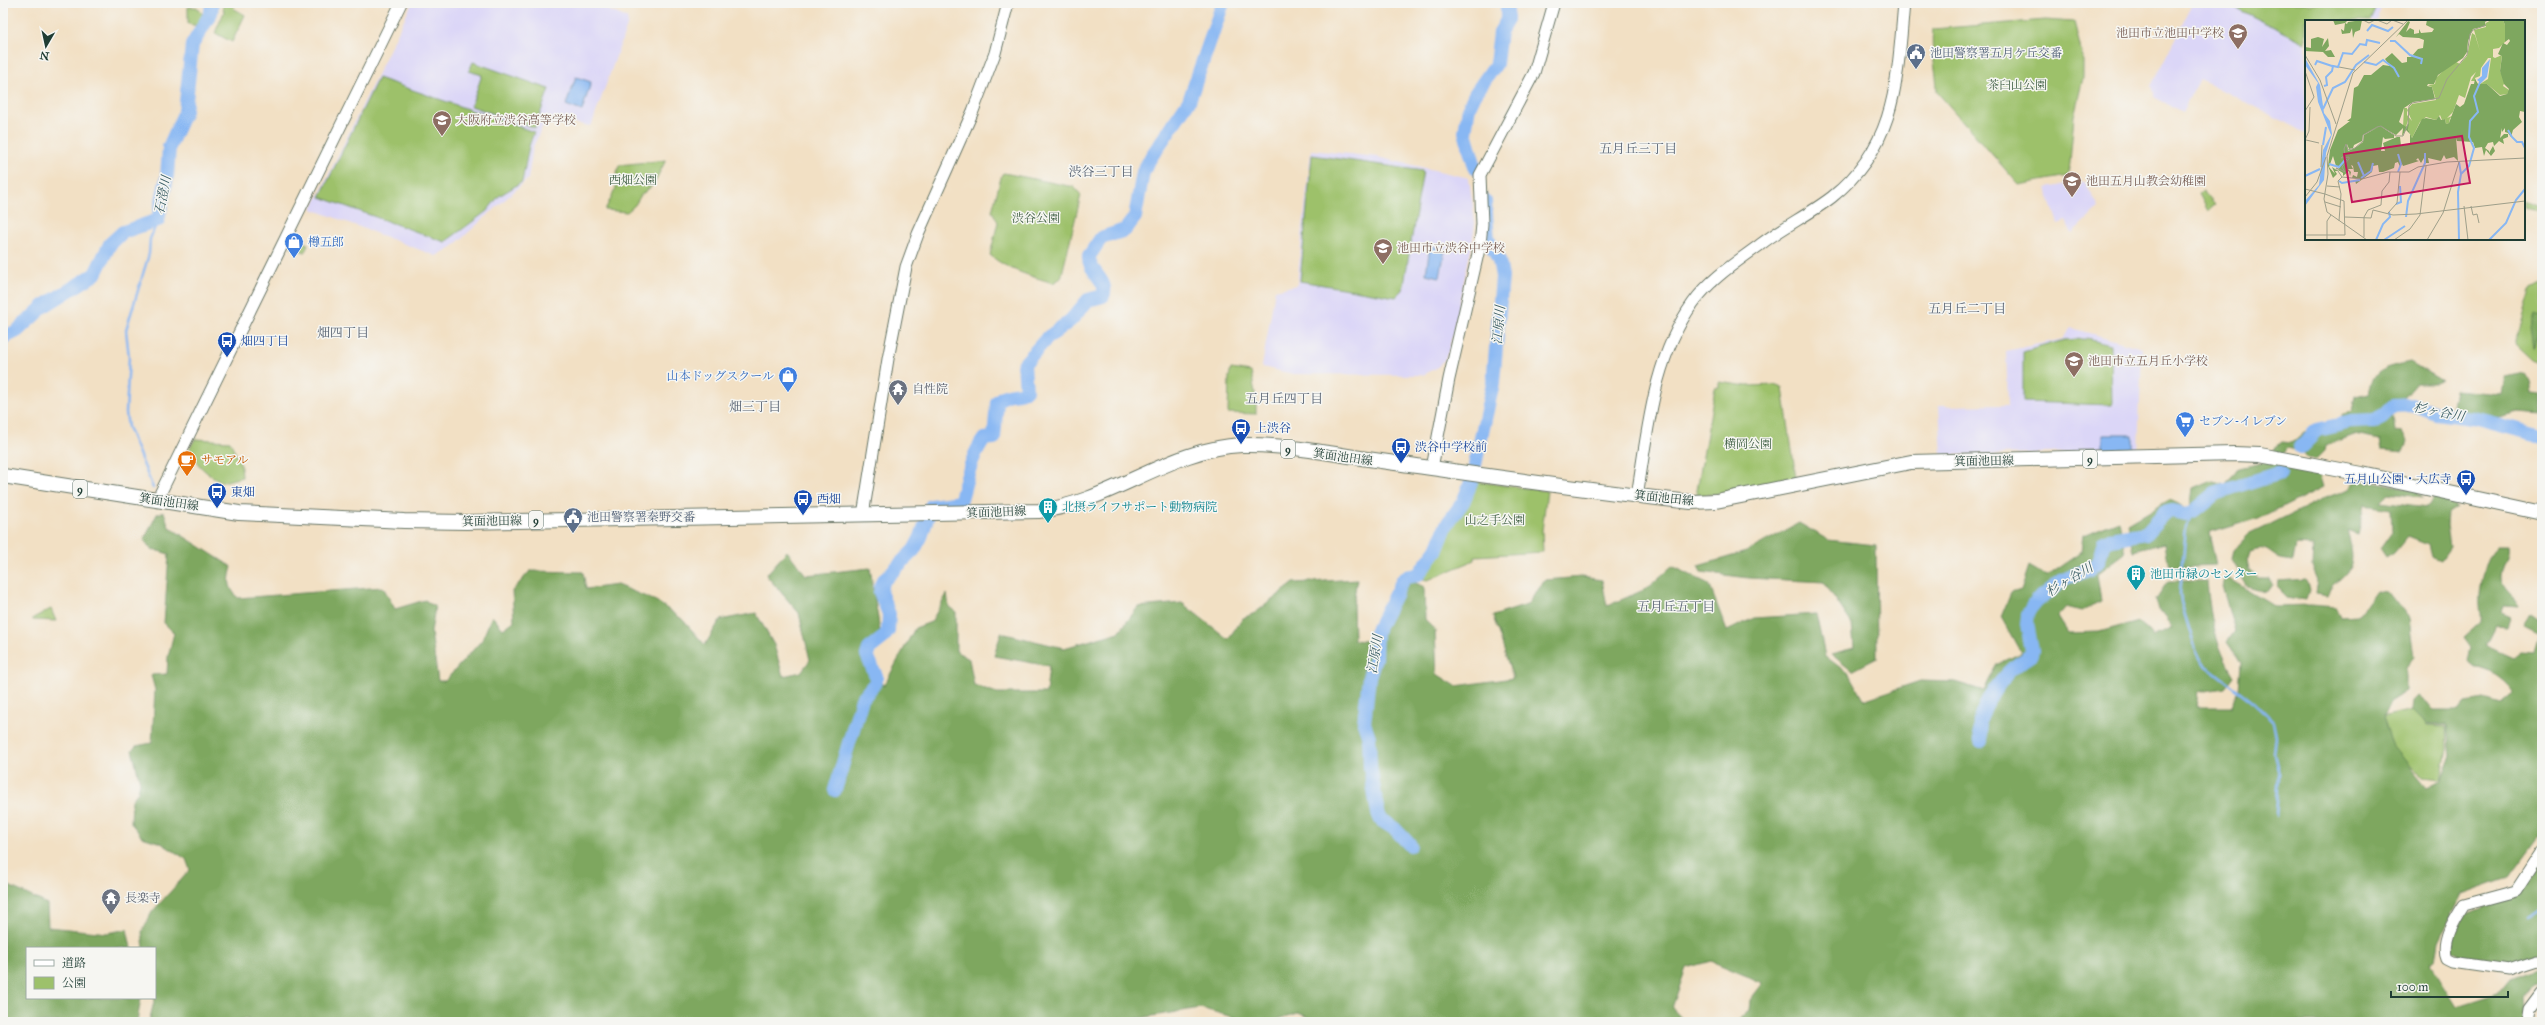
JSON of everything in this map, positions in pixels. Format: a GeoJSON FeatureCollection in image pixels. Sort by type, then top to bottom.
{"type":"FeatureCollection","features":[{"type":"Feature","properties":{"kind":"main road","name":"箕面池田線"},"geometry":{"type":"LineString","coordinates":[[3,476],[239,513],[404,521],[948,514],[1058,509],[1072,505],[1185,458],[1221,448],[1241,445],[1691,502],[1716,501],[1911,462],[2234,454],[2260,455],[2346,471],[2542,512]]}},
{"type":"Feature","properties":{"kind":"street"},"geometry":{"type":"LineString","coordinates":[[157,500],[401,3]]}},
{"type":"Feature","properties":{"kind":"street"},"geometry":{"type":"LineString","coordinates":[[863,515],[888,359],[906,266],[918,234],[973,111],[995,53],[1008,3]]}},
{"type":"Feature","properties":{"kind":"street"},"geometry":{"type":"LineString","coordinates":[[1432,468],[1448,379],[1480,245],[1482,224],[1480,174],[1534,73],[1554,3]]}},
{"type":"Feature","properties":{"kind":"street"},"geometry":{"type":"LineString","coordinates":[[1637,496],[1658,373],[1672,338],[1693,302],[1716,276],[1771,236],[1831,197],[1854,176],[1867,159],[1883,132],[1892,106],[1904,3]]}},
{"type":"Feature","properties":{"kind":"street"},"geometry":{"type":"LineString","coordinates":[[2542,851],[2516,891],[2464,906],[2450,930],[2445,953],[2447,959],[2453,962],[2509,970],[2537,961],[2542,962]]}},
{"type":"Feature","properties":{"kind":"street"},"geometry":{"type":"LineString","coordinates":[[2528,1022],[2530,1009],[2542,993]]}},
{"type":"Feature","properties":{"kind":"shaded area","name":"大阪府立渋谷高等学校"},"geometry":{"type":"Polygon","coordinates":[[[412,3],[593,3],[627,18],[628,23],[592,124],[589,126],[547,117],[533,147],[528,179],[452,247],[436,256],[312,209],[412,3]]]}},
{"type":"Feature","properties":{"kind":"shaded area","name":"池田市立池田中学校"},"geometry":{"type":"Polygon","coordinates":[[[2193,3],[2384,3],[2376,20],[2305,20],[2305,132],[2200,79],[2182,112],[2154,97],[2151,86],[2193,3]]]}},
{"type":"Feature","properties":{"kind":"shaded area","name":"池田市立渋谷中学校"},"geometry":{"type":"Polygon","coordinates":[[[1311,150],[1377,157],[1469,178],[1475,223],[1472,244],[1449,350],[1444,361],[1435,369],[1423,375],[1294,374],[1262,367],[1275,290],[1297,285],[1311,150]]]}},
{"type":"Feature","properties":{"kind":"shaded area","name":"池田五月山教会幼稚園"},"geometry":{"type":"Polygon","coordinates":[[[2085,181],[2099,208],[2072,234],[2066,221],[2058,224],[2046,188],[2085,181]]]}},
{"type":"Feature","properties":{"kind":"shaded area","name":"池田市立五月丘小学校"},"geometry":{"type":"Polygon","coordinates":[[[2071,328],[2142,348],[2138,451],[1942,455],[1939,406],[2008,405],[2006,351],[2062,339],[2071,328]]]}},
{"type":"Feature","properties":{"kind":"green space"},"geometry":{"type":"Polygon","coordinates":[[[222,3],[237,3],[233,8],[245,15],[232,42],[215,33],[224,12],[222,3]]]}},
{"type":"Feature","properties":{"kind":"green space"},"geometry":{"type":"Polygon","coordinates":[[[2238,3],[2378,3],[2370,20],[2305,20],[2305,42],[2236,8],[2238,3]]]}},
{"type":"Feature","properties":{"kind":"green space"},"geometry":{"type":"Polygon","coordinates":[[[188,7],[197,7],[204,16],[199,26],[188,24],[188,7]]]}},
{"type":"Feature","properties":{"kind":"green space","name":"茶臼山公園"},"geometry":{"type":"Polygon","coordinates":[[[2046,20],[2074,22],[2083,58],[2083,78],[2074,116],[2069,173],[2067,176],[2019,185],[1937,92],[1932,45],[1933,29],[2046,20]]]}},
{"type":"Feature","properties":{"kind":"green space"},"geometry":{"type":"Polygon","coordinates":[[[473,62],[549,89],[535,128],[471,106],[482,75],[469,71],[473,62]]]}},
{"type":"Feature","properties":{"kind":"green space"},"geometry":{"type":"Polygon","coordinates":[[[378,78],[534,132],[529,146],[522,182],[499,196],[487,211],[445,242],[320,197],[378,78]]]}},
{"type":"Feature","properties":{"kind":"green space"},"geometry":{"type":"Polygon","coordinates":[[[1312,155],[1423,171],[1403,290],[1396,297],[1300,281],[1312,155]]]}},
{"type":"Feature","properties":{"kind":"green space","name":"西畑公園"},"geometry":{"type":"Polygon","coordinates":[[[666,160],[653,185],[641,195],[635,205],[627,212],[605,210],[616,188],[615,181],[619,165],[666,160]]]}},
{"type":"Feature","properties":{"kind":"green space","name":"渋谷公園"},"geometry":{"type":"Polygon","coordinates":[[[1004,173],[1074,187],[1081,195],[1061,278],[1053,283],[1012,269],[990,255],[998,222],[992,211],[1002,174],[1004,173]]]}},
{"type":"Feature","properties":{"kind":"green space"},"geometry":{"type":"Polygon","coordinates":[[[2203,191],[2215,205],[2208,211],[2199,194],[2203,191]]]}},
{"type":"Feature","properties":{"kind":"green space"},"geometry":{"type":"Polygon","coordinates":[[[2525,201],[2541,208],[2539,213],[2525,207],[2525,201]]]}},
{"type":"Feature","properties":{"kind":"green space"},"geometry":{"type":"Polygon","coordinates":[[[297,234],[303,236],[301,241],[308,244],[305,252],[291,247],[297,234]]]}},
{"type":"Feature","properties":{"kind":"green space"},"geometry":{"type":"Polygon","coordinates":[[[2542,285],[2542,364],[2532,360],[2515,344],[2531,291],[2542,285]]]}},
{"type":"Feature","properties":{"kind":"green space"},"geometry":{"type":"Polygon","coordinates":[[[2534,315],[2541,318],[2541,327],[2533,348],[2530,328],[2534,315]]]}},
{"type":"Feature","properties":{"kind":"green space"},"geometry":{"type":"Polygon","coordinates":[[[2086,339],[2111,345],[2112,405],[2023,402],[2023,352],[2064,340],[2086,339]]]}},
{"type":"Feature","properties":{"kind":"green space"},"geometry":{"type":"Polygon","coordinates":[[[2410,362],[2442,381],[2437,383],[2417,383],[2392,412],[2395,431],[2403,432],[2408,442],[2404,452],[2382,450],[2380,440],[2354,435],[2325,446],[2324,451],[2316,459],[2307,458],[2302,452],[2288,448],[2282,455],[2274,454],[2273,449],[2282,442],[2292,443],[2304,432],[2343,421],[2342,415],[2352,411],[2355,396],[2369,393],[2378,373],[2388,367],[2410,362]]]}},
{"type":"Feature","properties":{"kind":"green space"},"geometry":{"type":"Polygon","coordinates":[[[1231,369],[1251,372],[1256,398],[1256,414],[1228,413],[1229,377],[1231,369]]]}},
{"type":"Feature","properties":{"kind":"green space"},"geometry":{"type":"Polygon","coordinates":[[[2524,373],[2531,380],[2533,394],[2542,395],[2542,414],[2518,412],[2495,418],[2451,410],[2455,390],[2501,394],[2504,377],[2524,373]]]}},
{"type":"Feature","properties":{"kind":"green space","name":"横岡公園"},"geometry":{"type":"Polygon","coordinates":[[[1719,382],[1747,386],[1775,385],[1783,388],[1796,478],[1723,493],[1696,496],[1715,388],[1719,387],[1719,382]]]}},
{"type":"Feature","properties":{"kind":"green space"},"geometry":{"type":"Polygon","coordinates":[[[195,439],[230,441],[241,465],[242,477],[223,482],[207,473],[195,460],[189,449],[195,439]]]}},
{"type":"Feature","properties":{"kind":"green space"},"geometry":{"type":"Polygon","coordinates":[[[2266,462],[2319,474],[2323,487],[2268,515],[2209,533],[2216,565],[2169,567],[2165,543],[2134,551],[2128,524],[2169,500],[2190,510],[2193,488],[2209,481],[2225,485],[2238,468],[2266,462]]]}},
{"type":"Feature","properties":{"kind":"green space"},"geometry":{"type":"Polygon","coordinates":[[[2356,479],[2417,491],[2423,497],[2388,493],[2380,501],[2427,507],[2437,495],[2448,496],[2456,509],[2448,514],[2447,526],[2450,547],[2441,560],[2431,556],[2428,544],[2408,536],[2394,553],[2386,558],[2380,549],[2392,532],[2391,509],[2364,505],[2357,535],[2347,531],[2352,554],[2351,565],[2344,575],[2332,586],[2327,596],[2316,594],[2318,580],[2312,566],[2313,546],[2296,545],[2293,561],[2278,558],[2265,549],[2249,551],[2247,559],[2249,571],[2259,578],[2270,578],[2272,585],[2265,591],[2247,586],[2232,560],[2234,550],[2248,535],[2322,499],[2350,489],[2356,479]]]}},
{"type":"Feature","properties":{"kind":"green space","name":"山之手公園"},"geometry":{"type":"Polygon","coordinates":[[[1473,481],[1547,491],[1542,531],[1543,552],[1475,556],[1475,560],[1428,580],[1409,578],[1423,572],[1434,559],[1440,547],[1446,527],[1468,493],[1473,481]]]}},
{"type":"Feature","properties":{"kind":"green space"},"geometry":{"type":"Polygon","coordinates":[[[164,512],[169,527],[232,567],[230,584],[232,590],[238,598],[383,587],[395,609],[425,600],[435,607],[431,632],[438,681],[445,681],[482,640],[492,616],[503,629],[514,621],[512,591],[530,571],[583,572],[586,589],[617,585],[656,601],[682,619],[705,645],[720,620],[756,613],[774,645],[783,676],[801,672],[810,660],[799,613],[766,575],[787,551],[806,575],[870,568],[880,631],[869,658],[884,686],[915,628],[931,622],[947,594],[949,607],[956,612],[956,651],[969,659],[974,685],[997,693],[1046,693],[1049,666],[994,656],[1001,633],[1064,648],[1119,632],[1138,607],[1182,603],[1228,639],[1243,618],[1255,613],[1294,583],[1357,579],[1353,604],[1354,640],[1374,642],[1404,577],[1424,587],[1425,619],[1435,631],[1437,674],[1456,686],[1513,678],[1493,616],[1527,605],[1545,580],[1582,577],[1602,580],[1607,606],[1646,589],[1672,566],[1709,584],[1727,631],[1754,618],[1816,614],[1825,656],[1849,674],[1863,700],[1920,681],[1955,682],[1984,691],[1996,665],[2021,653],[2001,617],[2011,593],[2021,590],[2029,566],[2046,576],[2081,552],[2083,535],[2119,521],[2125,553],[2097,574],[2101,602],[2082,611],[2066,607],[2057,617],[2067,633],[2099,632],[2139,621],[2152,637],[2172,627],[2159,610],[2156,599],[2168,581],[2207,581],[2214,630],[2222,653],[2234,676],[2225,688],[2198,692],[2196,707],[2231,707],[2239,690],[2241,662],[2227,642],[2235,631],[2222,586],[2227,577],[2275,606],[2311,605],[2337,607],[2341,617],[2358,616],[2377,590],[2388,591],[2409,618],[2414,658],[2406,667],[2406,692],[2390,702],[2383,717],[2393,747],[2427,788],[2441,781],[2450,757],[2447,725],[2427,725],[2411,709],[2412,701],[2417,696],[2434,710],[2459,710],[2466,702],[2484,699],[2501,704],[2514,693],[2506,684],[2491,672],[2479,668],[2473,668],[2467,660],[2470,648],[2463,638],[2481,622],[2480,591],[2490,557],[2497,546],[2508,546],[2508,554],[2501,581],[2518,606],[2503,605],[2501,613],[2510,617],[2507,626],[2496,625],[2486,645],[2513,657],[2521,651],[2535,652],[2540,632],[2524,624],[2531,613],[2542,621],[2542,832],[2509,877],[2462,894],[2439,941],[2436,961],[2431,964],[2457,1006],[2498,993],[2510,978],[2537,967],[2542,967],[2542,980],[2531,983],[2521,997],[2523,1022],[1736,1022],[1749,1011],[1750,1000],[1763,983],[1711,961],[1686,968],[1672,1008],[1685,1022],[1322,1022],[1298,1013],[1268,1022],[1251,1022],[1200,1008],[1129,1020],[1128,1022],[248,1022],[248,1018],[232,1022],[149,1022],[156,999],[156,947],[144,947],[142,932],[152,912],[190,870],[186,859],[161,843],[142,837],[131,823],[132,800],[138,792],[140,782],[132,750],[136,746],[152,743],[155,690],[151,675],[167,674],[168,657],[174,633],[164,623],[169,554],[151,549],[144,540],[157,514],[164,512]]]}},
{"type":"Feature","properties":{"kind":"green space"},"geometry":{"type":"Polygon","coordinates":[[[1799,523],[1828,540],[1876,545],[1877,658],[1852,671],[1831,654],[1854,648],[1852,624],[1824,582],[1749,578],[1701,572],[1698,566],[1746,552],[1799,523]]]}},
{"type":"Feature","properties":{"kind":"green space"},"geometry":{"type":"Polygon","coordinates":[[[2306,579],[2309,591],[2306,600],[2287,597],[2277,587],[2278,581],[2306,579]]]}},
{"type":"Feature","properties":{"kind":"green space"},"geometry":{"type":"Polygon","coordinates":[[[51,609],[56,621],[33,620],[33,618],[51,609]]]}},
{"type":"Feature","properties":{"kind":"green space"},"geometry":{"type":"Polygon","coordinates":[[[2414,710],[2427,726],[2446,727],[2447,748],[2441,780],[2424,778],[2389,749],[2381,717],[2414,710]]]}},
{"type":"Feature","properties":{"kind":"green space"},"geometry":{"type":"Polygon","coordinates":[[[2542,863],[2542,958],[2531,956],[2513,966],[2460,955],[2451,951],[2454,936],[2466,914],[2519,893],[2525,888],[2542,863]]]}},
{"type":"Feature","properties":{"kind":"green space"},"geometry":{"type":"Polygon","coordinates":[[[3,883],[47,904],[48,927],[108,933],[127,929],[131,947],[26,947],[26,999],[141,999],[137,1022],[3,1022],[3,883]]]}},
{"type":"Feature","properties":{"kind":"water"},"geometry":{"type":"Polygon","coordinates":[[[576,77],[591,82],[582,111],[566,105],[576,77]]]}},
{"type":"Feature","properties":{"kind":"water"},"geometry":{"type":"Polygon","coordinates":[[[1430,246],[1445,249],[1440,277],[1426,274],[1430,246]]]}},
{"type":"Feature","properties":{"kind":"water"},"geometry":{"type":"Polygon","coordinates":[[[2103,435],[2133,435],[2133,449],[2103,450],[2103,435]]]}},
{"type":"Feature","properties":{"kind":"waterway","name":"石澄川"},"geometry":{"type":"LineString","coordinates":[[3,338],[17,331],[44,306],[95,274],[110,244],[123,232],[158,220],[167,177],[169,147],[185,111],[192,45],[211,13],[212,3]]}},
{"type":"Feature","properties":{"kind":"waterway"},"geometry":{"type":"LineString","coordinates":[[835,790],[862,699],[876,682],[876,676],[867,655],[869,649],[883,638],[888,631],[889,614],[880,592],[882,582],[914,550],[921,537],[931,506],[960,502],[969,469],[979,446],[984,439],[994,438],[997,402],[1005,396],[1026,390],[1024,364],[1046,339],[1071,320],[1088,300],[1103,296],[1103,286],[1091,266],[1089,256],[1101,238],[1125,230],[1135,217],[1143,172],[1151,157],[1189,101],[1223,3]]}},
{"type":"Feature","properties":{"kind":"waterway","name":"江原川"},"geometry":{"type":"LineString","coordinates":[[1475,167],[1465,132],[1469,107],[1475,94],[1496,64],[1500,32],[1507,20],[1507,3]]}},
{"type":"Feature","properties":{"kind":"waterway","name":"江原川"},"geometry":{"type":"LineString","coordinates":[[1475,465],[1493,383],[1502,277],[1499,260],[1488,239],[1485,201]]}},
{"type":"Feature","properties":{"kind":"waterway"},"geometry":{"type":"LineString","coordinates":[[153,488],[128,427],[126,413],[129,357],[126,330],[149,254],[150,239],[158,220]]}},
{"type":"Feature","properties":{"kind":"waterway","name":"杉ヶ谷川"},"geometry":{"type":"LineString","coordinates":[[2300,447],[2317,430],[2351,422],[2374,421],[2382,417],[2393,406],[2415,405],[2436,413],[2473,418],[2542,436]]}},
{"type":"Feature","properties":{"kind":"waterway","name":"杉ヶ谷川"},"geometry":{"type":"LineString","coordinates":[[1981,741],[1980,719],[1990,698],[2001,681],[2023,660],[2031,655],[2032,651],[2027,624],[2028,614],[2035,602],[2063,580],[2090,569],[2098,562],[2104,542],[2110,539],[2146,533],[2164,513],[2172,511],[2185,514],[2193,512],[2215,494],[2280,473]]}},
{"type":"Feature","properties":{"kind":"waterway","name":"江原川"},"geometry":{"type":"LineString","coordinates":[[1410,845],[1395,829],[1381,820],[1378,813],[1370,766],[1369,737],[1364,723],[1369,677],[1375,658],[1376,632],[1402,581],[1406,577],[1418,575],[1437,549],[1447,524],[1463,502],[1472,480]]}},
{"type":"Feature","properties":{"kind":"waterway"},"geometry":{"type":"LineString","coordinates":[[2193,512],[2186,527],[2180,594],[2181,602],[2197,655],[2203,663],[2253,702],[2273,722],[2276,738],[2274,754],[2279,774],[2276,816]]}},
{"type":"Feature","properties":{"kind":"waterway"},"geometry":{"type":"LineString","coordinates":[[2528,917],[2542,908]]}},
{"type":"Feature","properties":{"kind":"place","name":"池田市立池田中学校"},"geometry":{"type":"Point","coordinates":[2238,50]}},
{"type":"Feature","properties":{"kind":"place","name":"池田警察署五月ケ丘交番"},"geometry":{"type":"Point","coordinates":[1916,70]}},
{"type":"Feature","properties":{"kind":"place","name":"大阪府立渋谷高等学校"},"geometry":{"type":"Point","coordinates":[442,137]}},
{"type":"Feature","properties":{"kind":"place","name":"池田五月山教会幼稚園"},"geometry":{"type":"Point","coordinates":[2072,198]}},
{"type":"Feature","properties":{"kind":"place","name":"樽五郎"},"geometry":{"type":"Point","coordinates":[294,259]}},
{"type":"Feature","properties":{"kind":"place","name":"池田市立渋谷中学校"},"geometry":{"type":"Point","coordinates":[1383,265]}},
{"type":"Feature","properties":{"kind":"place","name":"畑四丁目"},"geometry":{"type":"Point","coordinates":[227,358]}},
{"type":"Feature","properties":{"kind":"place","name":"池田市立五月丘小学校"},"geometry":{"type":"Point","coordinates":[2074,378]}},
{"type":"Feature","properties":{"kind":"place","name":"山本ドッグスクール"},"geometry":{"type":"Point","coordinates":[788,393]}},
{"type":"Feature","properties":{"kind":"place","name":"自性院"},"geometry":{"type":"Point","coordinates":[898,406]}},
{"type":"Feature","properties":{"kind":"place","name":"セブン-イレブン"},"geometry":{"type":"Point","coordinates":[2185,438]}},
{"type":"Feature","properties":{"kind":"place","name":"上渋谷"},"geometry":{"type":"Point","coordinates":[1241,445]}},
{"type":"Feature","properties":{"kind":"place","name":"渋谷中学校前"},"geometry":{"type":"Point","coordinates":[1401,464]}},
{"type":"Feature","properties":{"kind":"place","name":"サモアル"},"geometry":{"type":"Point","coordinates":[187,477]}},
{"type":"Feature","properties":{"kind":"place","name":"五月山公園・大広寺"},"geometry":{"type":"Point","coordinates":[2466,496]}},
{"type":"Feature","properties":{"kind":"place","name":"東畑"},"geometry":{"type":"Point","coordinates":[217,509]}},
{"type":"Feature","properties":{"kind":"place","name":"西畑"},"geometry":{"type":"Point","coordinates":[803,516]}},
{"type":"Feature","properties":{"kind":"place","name":"北摂ライフサポート動物病院"},"geometry":{"type":"Point","coordinates":[1048,524]}},
{"type":"Feature","properties":{"kind":"place","name":"池田警察署秦野交番"},"geometry":{"type":"Point","coordinates":[573,534]}},
{"type":"Feature","properties":{"kind":"place","name":"池田市緑のセンター"},"geometry":{"type":"Point","coordinates":[2136,591]}},
{"type":"Feature","properties":{"kind":"place","name":"長楽寺"},"geometry":{"type":"Point","coordinates":[111,915]}},
{"type":"Feature","properties":{"kind":"district","name":"五月丘三丁目"},"geometry":{"type":"Point","coordinates":[1638,148]}},
{"type":"Feature","properties":{"kind":"district","name":"渋谷三丁目"},"geometry":{"type":"Point","coordinates":[1101,171]}},
{"type":"Feature","properties":{"kind":"district","name":"五月丘二丁目"},"geometry":{"type":"Point","coordinates":[1967,308]}},
{"type":"Feature","properties":{"kind":"district","name":"畑四丁目"},"geometry":{"type":"Point","coordinates":[343,332]}},
{"type":"Feature","properties":{"kind":"district","name":"五月丘四丁目"},"geometry":{"type":"Point","coordinates":[1284,398]}},
{"type":"Feature","properties":{"kind":"district","name":"畑三丁目"},"geometry":{"type":"Point","coordinates":[755,406]}},
{"type":"Feature","properties":{"kind":"district","name":"五月丘五丁目"},"geometry":{"type":"Point","coordinates":[1676,606]}}]}
